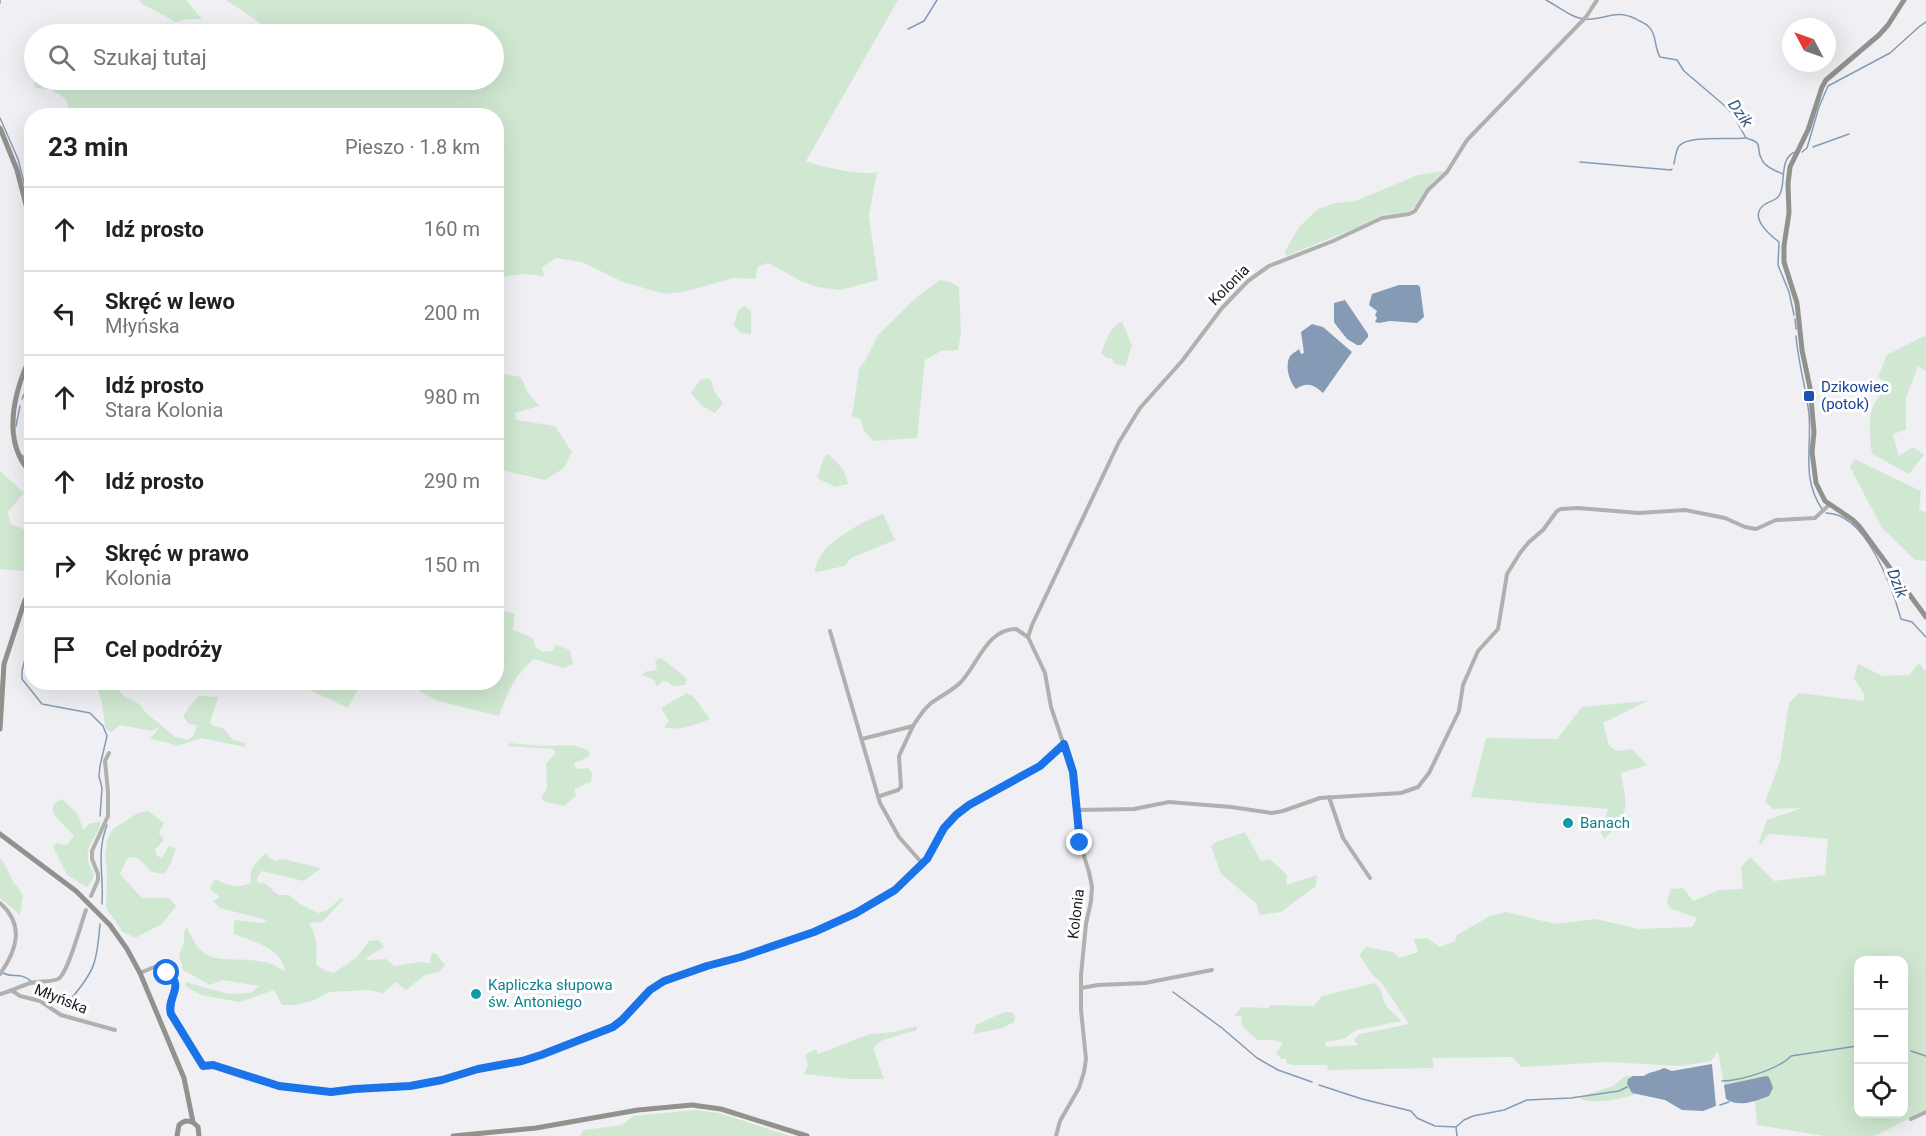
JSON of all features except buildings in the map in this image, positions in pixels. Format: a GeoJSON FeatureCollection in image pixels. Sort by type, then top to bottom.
{"type":"FeatureCollection","features":[{"type":"Feature","properties":{"kind":"main road"},"geometry":{"type":"LineString","coordinates":[[1904,0],[1879,35],[1826,80],[1822,87],[1808,130],[1790,167],[1789,213],[1784,262],[1797,303],[1802,350],[1810,388],[1814,432],[1812,452],[1816,483],[1821,497],[1859,526],[1926,617]]}},
{"type":"Feature","properties":{"kind":"main road"},"geometry":{"type":"LineString","coordinates":[[0,128],[17,170],[24,197]]}},
{"type":"Feature","properties":{"kind":"main road"},"geometry":{"type":"LineString","coordinates":[[24,374],[15,397],[9,427],[10,441],[24,467]]}},
{"type":"Feature","properties":{"kind":"main road"},"geometry":{"type":"LineString","coordinates":[[0,729],[4,664],[24,603]]}},
{"type":"Feature","properties":{"kind":"main road"},"geometry":{"type":"LineString","coordinates":[[0,836],[66,883],[110,925],[128,949],[183,1078],[193,1122],[198,1127],[200,1135]]}},
{"type":"Feature","properties":{"kind":"main road"},"geometry":{"type":"LineString","coordinates":[[453,1136],[536,1128],[638,1110],[692,1105],[721,1108],[807,1136]]}},
{"type":"Feature","properties":{"kind":"main road"},"geometry":{"type":"LineString","coordinates":[[177,1136],[177,1129],[185,1121],[189,1107]]}},
{"type":"Feature","properties":{"kind":"main road"},"geometry":{"type":"LineString","coordinates":[[185,1121],[193,1122]]}},
{"type":"Feature","properties":{"kind":"street","name":"Kolonia"},"geometry":{"type":"LineString","coordinates":[[1028,638],[1119,442],[1140,408],[1182,361],[1222,308],[1248,281],[1269,266],[1333,241],[1382,218],[1415,211],[1428,190],[1447,172],[1467,140],[1584,19],[1597,0]]}},
{"type":"Feature","properties":{"kind":"street"},"geometry":{"type":"LineString","coordinates":[[1077,810],[1134,809],[1168,802],[1272,813],[1320,798],[1401,793],[1412,790],[1424,781],[1459,711],[1463,685],[1478,651],[1498,629],[1507,574],[1520,553],[1543,530],[1557,511],[1578,508],[1639,513],[1685,510],[1725,518],[1756,529],[1776,520],[1815,518],[1829,505]]}},
{"type":"Feature","properties":{"kind":"street","name":"Kolonia"},"geometry":{"type":"LineString","coordinates":[[913,726],[931,704],[961,682],[995,636],[1016,629],[1028,638],[1045,673],[1051,707],[1073,772],[1080,843],[1092,887],[1086,924],[1081,988],[1086,1059],[1079,1088],[1060,1120],[1056,1136]]}},
{"type":"Feature","properties":{"kind":"street"},"geometry":{"type":"LineString","coordinates":[[830,631],[880,796],[880,803],[899,837],[922,863]]}},
{"type":"Feature","properties":{"kind":"street"},"geometry":{"type":"LineString","coordinates":[[862,739],[913,726]]}},
{"type":"Feature","properties":{"kind":"street"},"geometry":{"type":"LineString","coordinates":[[880,796],[901,787],[899,756],[913,726]]}},
{"type":"Feature","properties":{"kind":"street"},"geometry":{"type":"LineString","coordinates":[[140,973],[154,967],[172,977],[176,987],[169,1006],[171,1014],[203,1066],[213,1065],[279,1086],[331,1092],[410,1086],[522,1061],[613,1027],[650,990],[664,981],[814,932],[856,913],[900,886],[931,852],[944,828],[956,815],[969,805],[1040,766],[1064,744]]}},
{"type":"Feature","properties":{"kind":"street"},"geometry":{"type":"LineString","coordinates":[[91,896],[98,880],[92,851],[108,816],[105,766],[109,753]]}},
{"type":"Feature","properties":{"kind":"street"},"geometry":{"type":"LineString","coordinates":[[1329,797],[1343,838],[1370,878]]}},
{"type":"Feature","properties":{"kind":"street"},"geometry":{"type":"LineString","coordinates":[[0,903],[12,917],[17,935],[11,957],[1,972]]}},
{"type":"Feature","properties":{"kind":"street"},"geometry":{"type":"LineString","coordinates":[[11,990],[36,981],[57,979],[63,974],[86,910]]}},
{"type":"Feature","properties":{"kind":"street"},"geometry":{"type":"LineString","coordinates":[[1081,988],[1145,983],[1212,970]]}},
{"type":"Feature","properties":{"kind":"street","name":"Młyńska"},"geometry":{"type":"LineString","coordinates":[[0,994],[11,990],[20,996],[40,1001],[61,1015],[116,1030]]}},
{"type":"Feature","properties":{"kind":"street"},"geometry":{"type":"LineString","coordinates":[[1911,1119],[1926,1112]]}},
{"type":"Feature","properties":{"kind":"green space"},"geometry":{"type":"Polygon","coordinates":[[[139,0],[186,0],[202,19],[176,22],[142,4],[139,0]]]}},
{"type":"Feature","properties":{"kind":"green space"},"geometry":{"type":"Polygon","coordinates":[[[226,0],[898,0],[806,161],[852,172],[877,172],[869,216],[878,280],[841,290],[817,287],[768,263],[758,266],[755,279],[734,278],[683,292],[665,294],[623,282],[582,262],[556,258],[542,267],[544,276],[522,274],[504,277],[504,108],[68,108],[66,99],[52,90],[504,90],[504,24],[260,23],[226,0]]]}},
{"type":"Feature","properties":{"kind":"green space"},"geometry":{"type":"Polygon","coordinates":[[[1444,171],[1431,183],[1417,205],[1408,212],[1382,215],[1286,256],[1285,251],[1299,227],[1318,209],[1335,203],[1355,201],[1418,175],[1444,171]]]}},
{"type":"Feature","properties":{"kind":"green space"},"geometry":{"type":"Polygon","coordinates":[[[940,280],[959,287],[961,334],[958,350],[941,351],[925,360],[917,438],[874,441],[864,431],[861,420],[852,416],[859,369],[878,335],[918,296],[940,280]]]}},
{"type":"Feature","properties":{"kind":"green space"},"geometry":{"type":"Polygon","coordinates":[[[745,306],[751,311],[751,334],[740,333],[734,325],[738,310],[745,306]]]}},
{"type":"Feature","properties":{"kind":"green space"},"geometry":{"type":"Polygon","coordinates":[[[1122,321],[1132,346],[1125,366],[1115,364],[1112,359],[1101,353],[1111,331],[1122,321]]]}},
{"type":"Feature","properties":{"kind":"green space"},"geometry":{"type":"Polygon","coordinates":[[[1926,335],[1926,371],[1918,366],[1906,398],[1906,430],[1893,434],[1899,456],[1913,447],[1924,455],[1909,474],[1872,454],[1870,417],[1876,400],[1890,386],[1878,377],[1887,355],[1926,335]]]}},
{"type":"Feature","properties":{"kind":"green space"},"geometry":{"type":"Polygon","coordinates":[[[504,374],[521,377],[527,391],[539,406],[515,413],[516,420],[555,426],[572,452],[564,468],[545,480],[504,471],[504,374]]]}},
{"type":"Feature","properties":{"kind":"green space"},"geometry":{"type":"Polygon","coordinates":[[[708,378],[723,403],[715,413],[702,406],[691,393],[700,380],[708,378]]]}},
{"type":"Feature","properties":{"kind":"green space"},"geometry":{"type":"Polygon","coordinates":[[[828,454],[841,467],[848,484],[835,487],[817,478],[824,457],[828,454]]]}},
{"type":"Feature","properties":{"kind":"green space"},"geometry":{"type":"Polygon","coordinates":[[[1854,459],[1921,491],[1919,509],[1926,513],[1926,561],[1915,560],[1882,528],[1850,467],[1854,459]]]}},
{"type":"Feature","properties":{"kind":"green space"},"geometry":{"type":"Polygon","coordinates":[[[0,471],[24,493],[8,512],[10,524],[24,529],[24,571],[0,569],[0,471]]]}},
{"type":"Feature","properties":{"kind":"green space"},"geometry":{"type":"Polygon","coordinates":[[[883,514],[895,540],[851,558],[845,566],[814,571],[823,552],[840,536],[883,514]]]}},
{"type":"Feature","properties":{"kind":"green space"},"geometry":{"type":"Polygon","coordinates":[[[504,611],[515,614],[513,630],[533,638],[535,646],[542,652],[552,651],[556,645],[570,650],[573,664],[563,668],[534,659],[512,684],[499,716],[438,701],[419,691],[504,690],[504,611]]]}},
{"type":"Feature","properties":{"kind":"green space"},"geometry":{"type":"Polygon","coordinates":[[[660,658],[687,679],[685,685],[673,686],[663,681],[657,686],[653,679],[641,675],[647,671],[654,671],[657,668],[655,660],[660,658]]]}},
{"type":"Feature","properties":{"kind":"green space"},"geometry":{"type":"Polygon","coordinates":[[[1919,663],[1926,672],[1926,1110],[1875,1136],[1825,1136],[1757,1125],[1755,1101],[1769,1096],[1769,1077],[1724,1085],[1718,1051],[1711,1061],[1681,1066],[1607,1062],[1522,1067],[1512,1057],[1432,1058],[1434,1068],[1328,1070],[1327,1065],[1286,1063],[1286,1058],[1281,1059],[1276,1053],[1283,1043],[1257,1040],[1242,1026],[1241,1016],[1234,1016],[1242,1007],[1314,1006],[1322,996],[1375,983],[1382,992],[1386,1005],[1402,1021],[1356,1030],[1344,1039],[1325,1042],[1326,1047],[1358,1045],[1354,1040],[1360,1034],[1409,1024],[1381,982],[1371,973],[1359,955],[1366,947],[1393,952],[1399,958],[1418,952],[1414,939],[1427,938],[1440,947],[1455,941],[1457,935],[1490,916],[1506,912],[1556,924],[1595,919],[1639,929],[1692,927],[1697,918],[1669,908],[1667,901],[1671,889],[1683,888],[1693,901],[1719,890],[1743,889],[1741,867],[1750,857],[1774,881],[1825,875],[1828,839],[1769,834],[1760,845],[1759,842],[1767,820],[1802,808],[1773,809],[1765,802],[1780,762],[1789,703],[1799,693],[1864,701],[1864,694],[1854,678],[1858,664],[1883,676],[1909,675],[1919,663]]]}},
{"type":"Feature","properties":{"kind":"green space"},"geometry":{"type":"Polygon","coordinates":[[[98,690],[119,690],[122,695],[139,704],[145,712],[175,737],[189,740],[195,733],[197,725],[189,724],[183,717],[189,707],[199,696],[218,697],[210,723],[223,728],[233,740],[246,743],[245,747],[201,738],[178,746],[150,739],[159,727],[152,731],[120,725],[111,732],[105,726],[98,690]]]}},
{"type":"Feature","properties":{"kind":"green space"},"geometry":{"type":"Polygon","coordinates":[[[310,690],[357,690],[348,708],[310,690]]]}},
{"type":"Feature","properties":{"kind":"green space"},"geometry":{"type":"Polygon","coordinates":[[[687,693],[693,696],[710,719],[681,728],[664,727],[669,721],[661,708],[687,693]]]}},
{"type":"Feature","properties":{"kind":"green space"},"geometry":{"type":"Polygon","coordinates":[[[1647,701],[1603,723],[1609,746],[1617,751],[1632,749],[1647,765],[1621,773],[1625,809],[1619,823],[1604,839],[1597,824],[1605,818],[1608,809],[1471,797],[1486,738],[1557,739],[1582,707],[1647,701]]]}},
{"type":"Feature","properties":{"kind":"green space"},"geometry":{"type":"Polygon","coordinates":[[[510,743],[538,746],[573,745],[588,750],[590,756],[575,763],[574,766],[579,769],[588,768],[592,773],[591,782],[574,789],[576,796],[564,806],[545,802],[541,798],[547,788],[546,764],[556,752],[552,749],[508,746],[510,743]]]}},
{"type":"Feature","properties":{"kind":"green space"},"geometry":{"type":"Polygon","coordinates":[[[62,799],[78,814],[83,830],[90,823],[101,822],[88,850],[89,865],[94,876],[87,887],[67,875],[53,847],[56,843],[67,845],[74,836],[52,810],[55,802],[62,799]]]}},
{"type":"Feature","properties":{"kind":"green space"},"geometry":{"type":"Polygon","coordinates":[[[148,811],[164,823],[159,833],[164,840],[155,850],[157,856],[162,858],[169,846],[176,848],[170,865],[164,874],[152,872],[138,858],[128,857],[120,874],[142,898],[169,898],[176,906],[162,924],[135,938],[122,931],[106,908],[105,855],[107,840],[113,829],[138,813],[148,811]]]}},
{"type":"Feature","properties":{"kind":"green space"},"geometry":{"type":"Polygon","coordinates":[[[1245,832],[1261,861],[1270,859],[1287,875],[1286,885],[1317,875],[1316,886],[1281,912],[1260,915],[1256,903],[1221,874],[1211,846],[1245,832]]]}},
{"type":"Feature","properties":{"kind":"green space"},"geometry":{"type":"Polygon","coordinates":[[[266,853],[269,858],[276,861],[283,859],[321,868],[304,881],[262,871],[257,877],[257,882],[266,884],[278,895],[289,895],[300,904],[318,913],[327,910],[341,898],[344,899],[322,922],[309,923],[315,938],[316,964],[323,970],[334,973],[357,957],[369,941],[379,940],[384,947],[366,958],[368,960],[386,959],[394,966],[419,962],[430,963],[431,954],[435,953],[445,965],[439,972],[425,975],[406,990],[396,982],[383,993],[368,990],[330,992],[312,1001],[295,1005],[282,1005],[274,990],[240,1002],[201,995],[185,986],[186,982],[228,994],[251,993],[259,986],[222,980],[210,985],[183,970],[179,955],[187,927],[194,941],[209,956],[273,964],[285,971],[282,963],[272,951],[234,934],[234,920],[262,923],[267,920],[220,908],[213,901],[220,897],[210,889],[216,879],[233,886],[251,883],[252,869],[266,853]]]}},
{"type":"Feature","properties":{"kind":"green space"},"geometry":{"type":"Polygon","coordinates":[[[0,858],[23,895],[20,915],[0,898],[0,858]]]}},
{"type":"Feature","properties":{"kind":"green space"},"geometry":{"type":"Polygon","coordinates":[[[1004,1012],[1012,1012],[1015,1016],[1014,1022],[1003,1028],[973,1034],[976,1025],[1004,1012]]]}},
{"type":"Feature","properties":{"kind":"green space"},"geometry":{"type":"Polygon","coordinates":[[[917,1026],[916,1031],[881,1041],[873,1048],[884,1079],[848,1079],[804,1074],[808,1065],[805,1055],[816,1049],[818,1054],[870,1034],[894,1032],[917,1026]]]}},
{"type":"Feature","properties":{"kind":"green space"},"geometry":{"type":"Polygon","coordinates":[[[1625,1076],[1633,1076],[1628,1079],[1632,1093],[1637,1094],[1601,1101],[1580,1099],[1613,1086],[1625,1076]]]}},
{"type":"Feature","properties":{"kind":"green space"},"geometry":{"type":"Polygon","coordinates":[[[695,1110],[719,1113],[790,1136],[580,1136],[583,1130],[622,1125],[633,1116],[695,1110]]]}},
{"type":"Feature","properties":{"kind":"water"},"geometry":{"type":"Polygon","coordinates":[[[1399,285],[1418,285],[1420,287],[1424,317],[1417,323],[1375,322],[1377,311],[1369,305],[1372,294],[1399,285]]]}},
{"type":"Feature","properties":{"kind":"water"},"geometry":{"type":"Polygon","coordinates":[[[1345,300],[1368,334],[1361,345],[1347,339],[1334,322],[1334,303],[1345,300]]]}},
{"type":"Feature","properties":{"kind":"water"},"geometry":{"type":"Polygon","coordinates":[[[1312,324],[1323,327],[1352,352],[1323,393],[1310,385],[1303,385],[1296,389],[1288,372],[1291,355],[1299,349],[1301,354],[1304,353],[1301,332],[1312,324]]]}},
{"type":"Feature","properties":{"kind":"water"},"geometry":{"type":"Polygon","coordinates":[[[1712,1064],[1716,1106],[1703,1111],[1682,1110],[1665,1100],[1632,1093],[1627,1084],[1628,1079],[1633,1076],[1644,1076],[1664,1068],[1672,1071],[1712,1064]]]}},
{"type":"Feature","properties":{"kind":"water"},"geometry":{"type":"Polygon","coordinates":[[[1769,1077],[1773,1088],[1769,1096],[1753,1102],[1741,1103],[1726,1099],[1724,1085],[1769,1077]]]}},
{"type":"Feature","properties":{"kind":"waterway","name":"Dzik"},"geometry":{"type":"LineString","coordinates":[[908,29],[924,21],[937,0]]}},
{"type":"Feature","properties":{"kind":"waterway","name":"Dzik"},"geometry":{"type":"LineString","coordinates":[[1546,0],[1580,18],[1592,19],[1622,15],[1647,25],[1653,33],[1660,57],[1677,60],[1684,71],[1733,115],[1746,138],[1758,144],[1763,162],[1783,174]]}},
{"type":"Feature","properties":{"kind":"waterway"},"geometry":{"type":"LineString","coordinates":[[1802,152],[1807,148],[1828,86],[1890,53],[1926,22]]}},
{"type":"Feature","properties":{"kind":"waterway"},"geometry":{"type":"LineString","coordinates":[[0,118],[18,159],[24,183]]}},
{"type":"Feature","properties":{"kind":"waterway"},"geometry":{"type":"LineString","coordinates":[[1813,147],[1849,134]]}},
{"type":"Feature","properties":{"kind":"waterway"},"geometry":{"type":"LineString","coordinates":[[1674,164],[1679,146],[1691,140],[1745,138]]}},
{"type":"Feature","properties":{"kind":"waterway","name":"Dzik"},"geometry":{"type":"LineString","coordinates":[[1794,315],[1789,292],[1778,265],[1779,242],[1762,225],[1758,215],[1764,205],[1779,196],[1787,159],[1795,152]]}},
{"type":"Feature","properties":{"kind":"waterway"},"geometry":{"type":"LineString","coordinates":[[1580,162],[1672,169]]}},
{"type":"Feature","properties":{"kind":"waterway","name":"Dzik"},"geometry":{"type":"LineString","coordinates":[[1795,319],[1796,329]]}},
{"type":"Feature","properties":{"kind":"waterway","name":"Dzik"},"geometry":{"type":"LineString","coordinates":[[1796,336],[1809,414],[1809,474],[1822,509]]}},
{"type":"Feature","properties":{"kind":"waterway"},"geometry":{"type":"LineString","coordinates":[[22,399],[24,394]]}},
{"type":"Feature","properties":{"kind":"waterway"},"geometry":{"type":"LineString","coordinates":[[16,426],[20,406]]}},
{"type":"Feature","properties":{"kind":"waterway","name":"Dzik"},"geometry":{"type":"LineString","coordinates":[[1826,513],[1840,516],[1853,525],[1865,538],[1884,571],[1901,619],[1912,622],[1926,637]]}},
{"type":"Feature","properties":{"kind":"waterway"},"geometry":{"type":"LineString","coordinates":[[24,663],[22,671],[24,682]]}},
{"type":"Feature","properties":{"kind":"waterway"},"geometry":{"type":"LineString","coordinates":[[31,690],[42,704],[90,713],[103,726],[107,736],[99,776],[102,788],[100,816]]}},
{"type":"Feature","properties":{"kind":"waterway"},"geometry":{"type":"LineString","coordinates":[[102,904],[101,855],[107,825]]}},
{"type":"Feature","properties":{"kind":"waterway"},"geometry":{"type":"LineString","coordinates":[[35,984],[45,987],[59,999],[70,1000],[90,973],[98,948],[100,924]]}},
{"type":"Feature","properties":{"kind":"waterway"},"geometry":{"type":"LineString","coordinates":[[3,973],[23,976],[31,981]]}},
{"type":"Feature","properties":{"kind":"waterway"},"geometry":{"type":"LineString","coordinates":[[1173,992],[1222,1028],[1257,1058],[1278,1070],[1312,1082]]}},
{"type":"Feature","properties":{"kind":"waterway"},"geometry":{"type":"LineString","coordinates":[[1722,1081],[1759,1073],[1778,1065],[1791,1056],[1854,1046]]}},
{"type":"Feature","properties":{"kind":"waterway"},"geometry":{"type":"LineString","coordinates":[[1911,1051],[1926,1056]]}},
{"type":"Feature","properties":{"kind":"waterway"},"geometry":{"type":"LineString","coordinates":[[1319,1085],[1411,1111],[1417,1118],[1435,1126],[1456,1127]]}},
{"type":"Feature","properties":{"kind":"waterway"},"geometry":{"type":"LineString","coordinates":[[1457,1136],[1456,1127],[1464,1120],[1504,1110],[1527,1100],[1571,1098],[1619,1091],[1627,1087]]}},
{"type":"Feature","properties":{"kind":"waterway"},"geometry":{"type":"LineString","coordinates":[[1720,1105],[1729,1102]]}},
{"type":"Feature","properties":{"kind":"place","name":"Dzikowiec (potok)"},"geometry":{"type":"Point","coordinates":[1809,396]}},
{"type":"Feature","properties":{"kind":"place","name":"Banach"},"geometry":{"type":"Point","coordinates":[1568,823]}},
{"type":"Feature","properties":{"kind":"place","name":"Kapliczka słupowa św. Antoniego"},"geometry":{"type":"Point","coordinates":[476,994]}},
{"type":"Feature","properties":{"kind":"route"},"geometry":{"type":"LineString","coordinates":[[167,973],[176,982],[169,1006],[171,1014],[203,1066],[213,1065],[279,1086],[331,1092],[410,1086],[522,1061],[600,1033],[622,1020],[640,999],[664,981],[814,932],[856,913],[900,886],[927,859],[938,837],[956,815],[969,805],[1040,766],[1064,744],[1075,784],[1080,843]]}}]}
